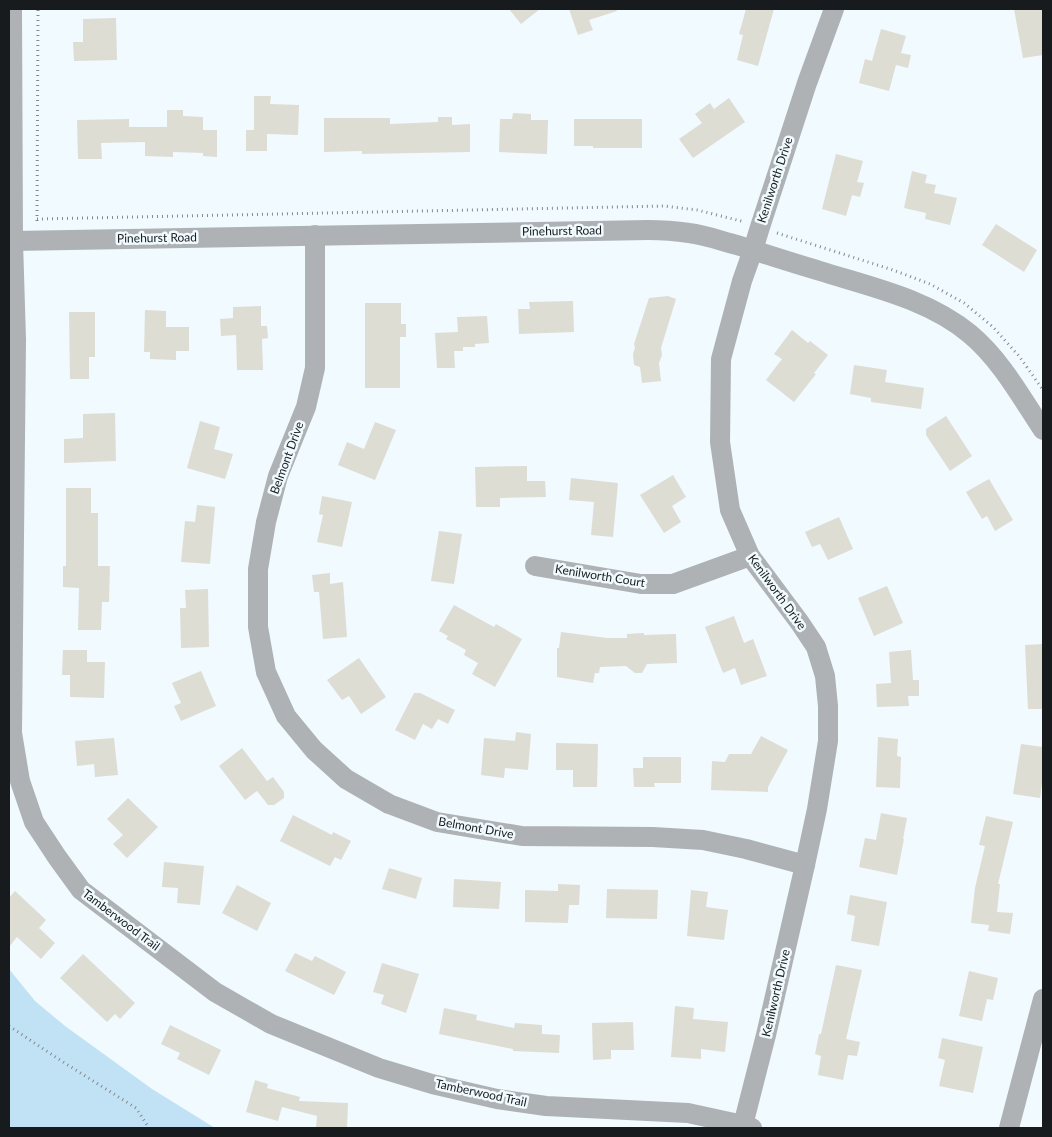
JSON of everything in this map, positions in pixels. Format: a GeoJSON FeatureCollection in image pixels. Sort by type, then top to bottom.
{"type":"FeatureCollection","features":[{"type":"Feature","properties":{"kind":"street","name":"Tamberwood Trail"},"geometry":{"type":"LineString","coordinates":[[12,9],[13,241],[16,350],[12,733],[20,782],[34,822],[57,857],[81,890],[216,992],[271,1024],[379,1068],[432,1084],[497,1099],[546,1106],[688,1113],[748,1127]]}},
{"type":"Feature","properties":{"kind":"street","name":"Kenilworth Drive"},"geometry":{"type":"LineString","coordinates":[[748,1127],[766,1035],[817,809],[828,741],[828,706],[825,676],[816,647],[750,556],[730,510],[720,442],[721,359],[742,281],[807,83],[834,9]]}},
{"type":"Feature","properties":{"kind":"street","name":"Pinehurst Road"},"geometry":{"type":"LineString","coordinates":[[13,241],[648,230],[694,234],[753,250],[912,301],[930,309],[971,335],[994,359],[1043,430]]}},
{"type":"Feature","properties":{"kind":"street","name":"Belmont Drive"},"geometry":{"type":"LineString","coordinates":[[314,235],[314,368],[306,407],[278,476],[266,522],[258,569],[258,627],[266,672],[286,716],[314,750],[346,779],[389,804],[437,822],[522,836],[653,837],[703,840],[805,865]]}},
{"type":"Feature","properties":{"kind":"street","name":"Kenilworth Court"},"geometry":{"type":"LineString","coordinates":[[535,566],[641,584],[673,584],[750,556]]}},
{"type":"Feature","properties":{"kind":"street"},"geometry":{"type":"LineString","coordinates":[[1009,1128],[1043,999]]}},
{"type":"Feature","properties":{"kind":"path"},"geometry":{"type":"LineString","coordinates":[[38,9],[37,219],[664,206],[697,210],[746,223]]}},
{"type":"Feature","properties":{"kind":"path"},"geometry":{"type":"LineString","coordinates":[[9,1026],[136,1108],[149,1128]]}},
{"type":"Feature","properties":{"kind":"shaded area"},"geometry":{"type":"Polygon","coordinates":[[[9,969],[35,1001],[65,1026],[152,1089],[215,1128],[9,1128],[9,969]]]}},
{"type":"Feature","properties":{"kind":"building"},"geometry":{"type":"Polygon","coordinates":[[[509,9],[540,9],[521,24],[509,9]]]}},
{"type":"Feature","properties":{"kind":"building"},"geometry":{"type":"Polygon","coordinates":[[[569,9],[616,9],[617,11],[589,20],[593,30],[578,35],[569,9]]]}},
{"type":"Feature","properties":{"kind":"building"},"geometry":{"type":"Polygon","coordinates":[[[746,9],[774,9],[758,66],[737,60],[743,35],[739,34],[746,9]]]}},
{"type":"Feature","properties":{"kind":"building"},"geometry":{"type":"Polygon","coordinates":[[[1014,9],[1043,9],[1043,55],[1023,58],[1014,9]]]}},
{"type":"Feature","properties":{"kind":"building"},"geometry":{"type":"Polygon","coordinates":[[[116,18],[117,60],[74,61],[73,42],[83,42],[83,19],[116,18]]]}},
{"type":"Feature","properties":{"kind":"building"},"geometry":{"type":"Polygon","coordinates":[[[881,29],[906,36],[901,53],[911,55],[908,68],[896,65],[889,91],[859,83],[865,59],[872,61],[881,29]]]}},
{"type":"Feature","properties":{"kind":"building"},"geometry":{"type":"Polygon","coordinates":[[[254,96],[271,96],[270,104],[299,105],[298,135],[267,134],[267,151],[246,151],[246,130],[254,130],[254,96]]]}},
{"type":"Feature","properties":{"kind":"building"},"geometry":{"type":"Polygon","coordinates":[[[729,98],[745,122],[693,158],[679,139],[702,123],[695,114],[710,103],[714,109],[729,98]]]}},
{"type":"Feature","properties":{"kind":"building"},"geometry":{"type":"Polygon","coordinates":[[[167,110],[183,110],[183,116],[203,117],[203,130],[217,130],[217,157],[203,156],[203,153],[173,152],[173,157],[145,156],[145,142],[101,143],[102,159],[78,159],[77,120],[129,119],[129,127],[167,127],[167,110]]]}},
{"type":"Feature","properties":{"kind":"building"},"geometry":{"type":"Polygon","coordinates":[[[513,113],[531,114],[531,120],[548,120],[547,154],[499,152],[500,119],[512,119],[513,113]]]}},
{"type":"Feature","properties":{"kind":"building"},"geometry":{"type":"Polygon","coordinates":[[[438,117],[452,117],[452,125],[470,124],[470,152],[362,154],[362,151],[324,152],[324,118],[390,118],[390,124],[438,122],[438,117]]]}},
{"type":"Feature","properties":{"kind":"building"},"geometry":{"type":"Polygon","coordinates":[[[574,119],[642,119],[642,148],[574,146],[574,119]]]}},
{"type":"Feature","properties":{"kind":"building"},"geometry":{"type":"Polygon","coordinates":[[[836,154],[863,161],[857,182],[864,183],[860,197],[852,195],[846,216],[822,209],[836,154]]]}},
{"type":"Feature","properties":{"kind":"building"},"geometry":{"type":"Polygon","coordinates":[[[912,171],[927,175],[925,183],[936,185],[934,193],[957,198],[950,225],[925,219],[926,213],[904,208],[912,171]]]}},
{"type":"Feature","properties":{"kind":"building"},"geometry":{"type":"Polygon","coordinates":[[[996,224],[1037,250],[1024,272],[982,245],[996,224]]]}},
{"type":"Feature","properties":{"kind":"building"},"geometry":{"type":"Polygon","coordinates":[[[668,296],[676,299],[661,348],[662,355],[659,363],[661,381],[642,383],[640,367],[634,365],[634,344],[649,298],[668,296]]]}},
{"type":"Feature","properties":{"kind":"building"},"geometry":{"type":"Polygon","coordinates":[[[573,301],[574,332],[519,334],[518,309],[530,309],[529,302],[573,301]]]}},
{"type":"Feature","properties":{"kind":"building"},"geometry":{"type":"Polygon","coordinates":[[[365,303],[401,303],[401,324],[406,324],[406,337],[400,337],[400,388],[365,388],[365,303]]]}},
{"type":"Feature","properties":{"kind":"building"},"geometry":{"type":"Polygon","coordinates":[[[261,306],[261,326],[267,326],[268,338],[262,339],[263,370],[237,370],[236,335],[221,336],[220,319],[233,318],[233,307],[261,306]]]}},
{"type":"Feature","properties":{"kind":"building"},"geometry":{"type":"Polygon","coordinates":[[[145,310],[166,311],[166,327],[189,327],[189,351],[176,351],[176,360],[150,359],[150,352],[144,352],[145,310]]]}},
{"type":"Feature","properties":{"kind":"building"},"geometry":{"type":"Polygon","coordinates":[[[69,312],[95,312],[95,357],[89,357],[89,379],[70,379],[69,312]]]}},
{"type":"Feature","properties":{"kind":"building"},"geometry":{"type":"Polygon","coordinates":[[[487,316],[489,343],[475,344],[475,347],[463,347],[463,351],[454,351],[455,368],[437,368],[435,333],[458,332],[457,317],[487,316]]]}},
{"type":"Feature","properties":{"kind":"building"},"geometry":{"type":"Polygon","coordinates":[[[792,330],[808,343],[810,341],[828,355],[794,402],[766,380],[782,359],[774,354],[792,330]]]}},
{"type":"Feature","properties":{"kind":"building"},"geometry":{"type":"Polygon","coordinates":[[[854,365],[887,370],[885,382],[924,388],[921,409],[871,402],[871,398],[850,394],[854,365]]]}},
{"type":"Feature","properties":{"kind":"building"},"geometry":{"type":"Polygon","coordinates":[[[115,413],[116,461],[64,463],[64,439],[83,438],[83,414],[115,413]]]}},
{"type":"Feature","properties":{"kind":"building"},"geometry":{"type":"Polygon","coordinates":[[[946,416],[972,456],[950,471],[926,435],[926,429],[946,416]]]}},
{"type":"Feature","properties":{"kind":"building"},"geometry":{"type":"Polygon","coordinates":[[[200,421],[220,427],[214,449],[233,454],[225,479],[187,468],[200,421]]]}},
{"type":"Feature","properties":{"kind":"building"},"geometry":{"type":"Polygon","coordinates":[[[375,422],[396,430],[375,480],[338,465],[347,442],[364,449],[375,422]]]}},
{"type":"Feature","properties":{"kind":"building"},"geometry":{"type":"Polygon","coordinates":[[[527,466],[527,481],[545,481],[546,497],[500,498],[500,507],[476,507],[475,467],[527,466]]]}},
{"type":"Feature","properties":{"kind":"building"},"geometry":{"type":"Polygon","coordinates":[[[673,475],[686,497],[672,506],[681,522],[664,533],[640,495],[673,475]]]}},
{"type":"Feature","properties":{"kind":"building"},"geometry":{"type":"Polygon","coordinates":[[[571,478],[618,483],[613,537],[591,535],[594,502],[569,500],[571,478]]]}},
{"type":"Feature","properties":{"kind":"building"},"geometry":{"type":"Polygon","coordinates":[[[989,479],[1013,520],[995,531],[987,516],[982,519],[966,492],[989,479]]]}},
{"type":"Feature","properties":{"kind":"building"},"geometry":{"type":"Polygon","coordinates":[[[66,488],[91,488],[91,513],[98,513],[98,566],[110,566],[109,602],[102,602],[101,630],[78,630],[79,588],[63,587],[63,566],[66,566],[66,488]]]}},
{"type":"Feature","properties":{"kind":"building"},"geometry":{"type":"Polygon","coordinates":[[[322,496],[352,502],[342,547],[317,542],[323,515],[319,514],[322,496]]]}},
{"type":"Feature","properties":{"kind":"building"},"geometry":{"type":"Polygon","coordinates":[[[197,505],[215,507],[210,564],[181,562],[185,521],[195,522],[197,505]]]}},
{"type":"Feature","properties":{"kind":"building"},"geometry":{"type":"Polygon","coordinates":[[[839,517],[853,549],[828,560],[820,544],[812,547],[805,532],[839,517]]]}},
{"type":"Feature","properties":{"kind":"building"},"geometry":{"type":"Polygon","coordinates":[[[439,531],[462,534],[454,584],[431,581],[439,531]]]}},
{"type":"Feature","properties":{"kind":"building"},"geometry":{"type":"Polygon","coordinates":[[[330,573],[330,584],[343,582],[347,637],[323,639],[319,592],[314,592],[312,575],[330,573]]]}},
{"type":"Feature","properties":{"kind":"building"},"geometry":{"type":"Polygon","coordinates":[[[887,586],[903,623],[874,636],[858,598],[887,586]]]}},
{"type":"Feature","properties":{"kind":"building"},"geometry":{"type":"Polygon","coordinates":[[[208,589],[209,647],[181,648],[180,608],[186,608],[185,590],[208,589]]]}},
{"type":"Feature","properties":{"kind":"building"},"geometry":{"type":"Polygon","coordinates":[[[454,605],[494,627],[496,624],[522,639],[495,687],[472,674],[478,663],[464,655],[466,650],[446,639],[448,636],[439,631],[454,605]]]}},
{"type":"Feature","properties":{"kind":"building"},"geometry":{"type":"Polygon","coordinates":[[[734,616],[744,643],[753,639],[767,676],[741,685],[735,668],[723,673],[705,627],[734,616]]]}},
{"type":"Feature","properties":{"kind":"building"},"geometry":{"type":"Polygon","coordinates":[[[561,632],[607,638],[627,638],[627,634],[644,633],[644,635],[676,634],[677,663],[647,664],[642,673],[635,673],[626,666],[600,667],[599,673],[595,673],[593,683],[557,677],[557,648],[559,648],[561,632]]]}},
{"type":"Feature","properties":{"kind":"building"},"geometry":{"type":"Polygon","coordinates":[[[1043,644],[1043,709],[1028,709],[1025,645],[1043,644]]]}},
{"type":"Feature","properties":{"kind":"building"},"geometry":{"type":"Polygon","coordinates":[[[63,650],[87,650],[87,662],[105,662],[104,698],[70,697],[70,675],[62,675],[63,650]]]}},
{"type":"Feature","properties":{"kind":"building"},"geometry":{"type":"Polygon","coordinates":[[[911,650],[913,680],[919,680],[919,696],[908,696],[909,706],[877,707],[876,684],[891,683],[889,652],[911,650]]]}},
{"type":"Feature","properties":{"kind":"building"},"geometry":{"type":"Polygon","coordinates":[[[359,658],[386,697],[361,714],[349,696],[342,700],[327,680],[359,658]]]}},
{"type":"Feature","properties":{"kind":"building"},"geometry":{"type":"Polygon","coordinates":[[[201,671],[216,706],[181,721],[174,706],[181,703],[172,683],[201,671]]]}},
{"type":"Feature","properties":{"kind":"building"},"geometry":{"type":"Polygon","coordinates":[[[414,693],[420,693],[455,710],[448,724],[438,719],[432,729],[423,724],[415,740],[395,730],[414,693]]]}},
{"type":"Feature","properties":{"kind":"building"},"geometry":{"type":"Polygon","coordinates":[[[516,732],[531,734],[528,770],[505,768],[504,778],[481,775],[484,738],[515,741],[516,732]]]}},
{"type":"Feature","properties":{"kind":"building"},"geometry":{"type":"Polygon","coordinates":[[[761,736],[788,750],[768,787],[768,792],[711,790],[712,761],[725,762],[729,754],[751,754],[761,736]]]}},
{"type":"Feature","properties":{"kind":"building"},"geometry":{"type":"Polygon","coordinates":[[[878,737],[898,739],[897,756],[901,757],[900,788],[876,787],[878,737]]]}},
{"type":"Feature","properties":{"kind":"building"},"geometry":{"type":"Polygon","coordinates":[[[114,738],[118,775],[95,777],[94,764],[77,766],[75,741],[114,738]]]}},
{"type":"Feature","properties":{"kind":"building"},"geometry":{"type":"Polygon","coordinates":[[[556,743],[598,744],[597,787],[573,787],[573,770],[556,770],[556,743]]]}},
{"type":"Feature","properties":{"kind":"building"},"geometry":{"type":"Polygon","coordinates":[[[1021,744],[1043,747],[1043,776],[1040,798],[1013,794],[1021,744]]]}},
{"type":"Feature","properties":{"kind":"building"},"geometry":{"type":"Polygon","coordinates":[[[242,748],[267,781],[273,777],[284,792],[284,798],[274,805],[268,805],[257,791],[245,800],[219,766],[242,748]]]}},
{"type":"Feature","properties":{"kind":"building"},"geometry":{"type":"Polygon","coordinates":[[[643,757],[681,757],[681,783],[654,783],[655,787],[634,787],[633,768],[643,768],[643,757]]]}},
{"type":"Feature","properties":{"kind":"building"},"geometry":{"type":"Polygon","coordinates":[[[128,798],[158,827],[127,858],[113,844],[123,835],[107,819],[128,798]]]}},
{"type":"Feature","properties":{"kind":"building"},"geometry":{"type":"Polygon","coordinates":[[[881,813],[907,818],[897,875],[859,867],[865,838],[876,840],[881,813]]]}},
{"type":"Feature","properties":{"kind":"building"},"geometry":{"type":"Polygon","coordinates":[[[293,815],[332,835],[333,832],[351,841],[341,860],[335,857],[330,866],[280,841],[293,815]]]}},
{"type":"Feature","properties":{"kind":"building"},"geometry":{"type":"Polygon","coordinates":[[[986,816],[1013,822],[998,884],[1000,884],[997,912],[1013,913],[1010,934],[988,931],[989,925],[971,923],[975,888],[985,846],[979,845],[986,816]]]}},
{"type":"Feature","properties":{"kind":"building"},"geometry":{"type":"Polygon","coordinates":[[[164,862],[204,866],[200,905],[177,903],[178,888],[162,887],[164,862]]]}},
{"type":"Feature","properties":{"kind":"building"},"geometry":{"type":"Polygon","coordinates":[[[389,868],[422,878],[416,899],[382,889],[389,868]]]}},
{"type":"Feature","properties":{"kind":"building"},"geometry":{"type":"Polygon","coordinates":[[[454,879],[501,882],[499,909],[453,907],[454,879]]]}},
{"type":"Feature","properties":{"kind":"building"},"geometry":{"type":"Polygon","coordinates":[[[558,884],[580,885],[579,905],[569,905],[568,923],[525,922],[525,890],[558,891],[558,884]]]}},
{"type":"Feature","properties":{"kind":"building"},"geometry":{"type":"Polygon","coordinates":[[[237,885],[271,903],[257,931],[222,913],[237,885]]]}},
{"type":"Feature","properties":{"kind":"building"},"geometry":{"type":"Polygon","coordinates":[[[607,889],[658,890],[657,919],[606,918],[607,889]]]}},
{"type":"Feature","properties":{"kind":"building"},"geometry":{"type":"Polygon","coordinates":[[[691,890],[708,892],[706,907],[728,910],[724,940],[687,936],[691,890]]]}},
{"type":"Feature","properties":{"kind":"building"},"geometry":{"type":"Polygon","coordinates":[[[15,891],[46,920],[39,928],[55,943],[41,959],[17,937],[9,947],[9,898],[15,891]]]}},
{"type":"Feature","properties":{"kind":"building"},"geometry":{"type":"Polygon","coordinates":[[[850,895],[887,902],[879,946],[851,941],[855,916],[847,914],[850,895]]]}},
{"type":"Feature","properties":{"kind":"building"},"geometry":{"type":"Polygon","coordinates":[[[295,953],[312,961],[315,956],[346,972],[334,995],[285,971],[295,953]]]}},
{"type":"Feature","properties":{"kind":"building"},"geometry":{"type":"Polygon","coordinates":[[[83,954],[135,1003],[120,1019],[115,1014],[107,1022],[60,978],[83,954]]]}},
{"type":"Feature","properties":{"kind":"building"},"geometry":{"type":"Polygon","coordinates":[[[382,963],[419,974],[406,1013],[381,1004],[384,995],[373,992],[382,963]]]}},
{"type":"Feature","properties":{"kind":"building"},"geometry":{"type":"Polygon","coordinates":[[[836,965],[862,970],[846,1039],[860,1042],[857,1056],[848,1055],[843,1080],[818,1075],[821,1056],[815,1054],[836,965]]]}},
{"type":"Feature","properties":{"kind":"building"},"geometry":{"type":"Polygon","coordinates":[[[969,971],[998,978],[993,1000],[987,999],[982,1021],[959,1016],[969,971]]]}},
{"type":"Feature","properties":{"kind":"building"},"geometry":{"type":"Polygon","coordinates":[[[675,1006],[694,1008],[693,1019],[728,1022],[725,1052],[701,1049],[701,1059],[671,1057],[675,1006]]]}},
{"type":"Feature","properties":{"kind":"building"},"geometry":{"type":"Polygon","coordinates":[[[444,1008],[477,1015],[476,1020],[514,1028],[515,1023],[542,1025],[542,1034],[560,1035],[559,1053],[513,1051],[513,1049],[439,1034],[444,1008]]]}},
{"type":"Feature","properties":{"kind":"building"},"geometry":{"type":"Polygon","coordinates":[[[633,1022],[634,1050],[611,1050],[611,1059],[593,1060],[592,1023],[633,1022]]]}},
{"type":"Feature","properties":{"kind":"building"},"geometry":{"type":"Polygon","coordinates":[[[170,1025],[221,1050],[209,1075],[177,1059],[180,1053],[161,1044],[170,1025]]]}},
{"type":"Feature","properties":{"kind":"building"},"geometry":{"type":"Polygon","coordinates":[[[942,1038],[983,1047],[973,1093],[939,1086],[945,1060],[938,1058],[942,1038]]]}},
{"type":"Feature","properties":{"kind":"building"},"geometry":{"type":"Polygon","coordinates":[[[255,1080],[268,1084],[267,1088],[300,1097],[299,1101],[348,1103],[347,1128],[316,1128],[317,1116],[282,1107],[278,1121],[246,1112],[255,1080]]]}}]}
